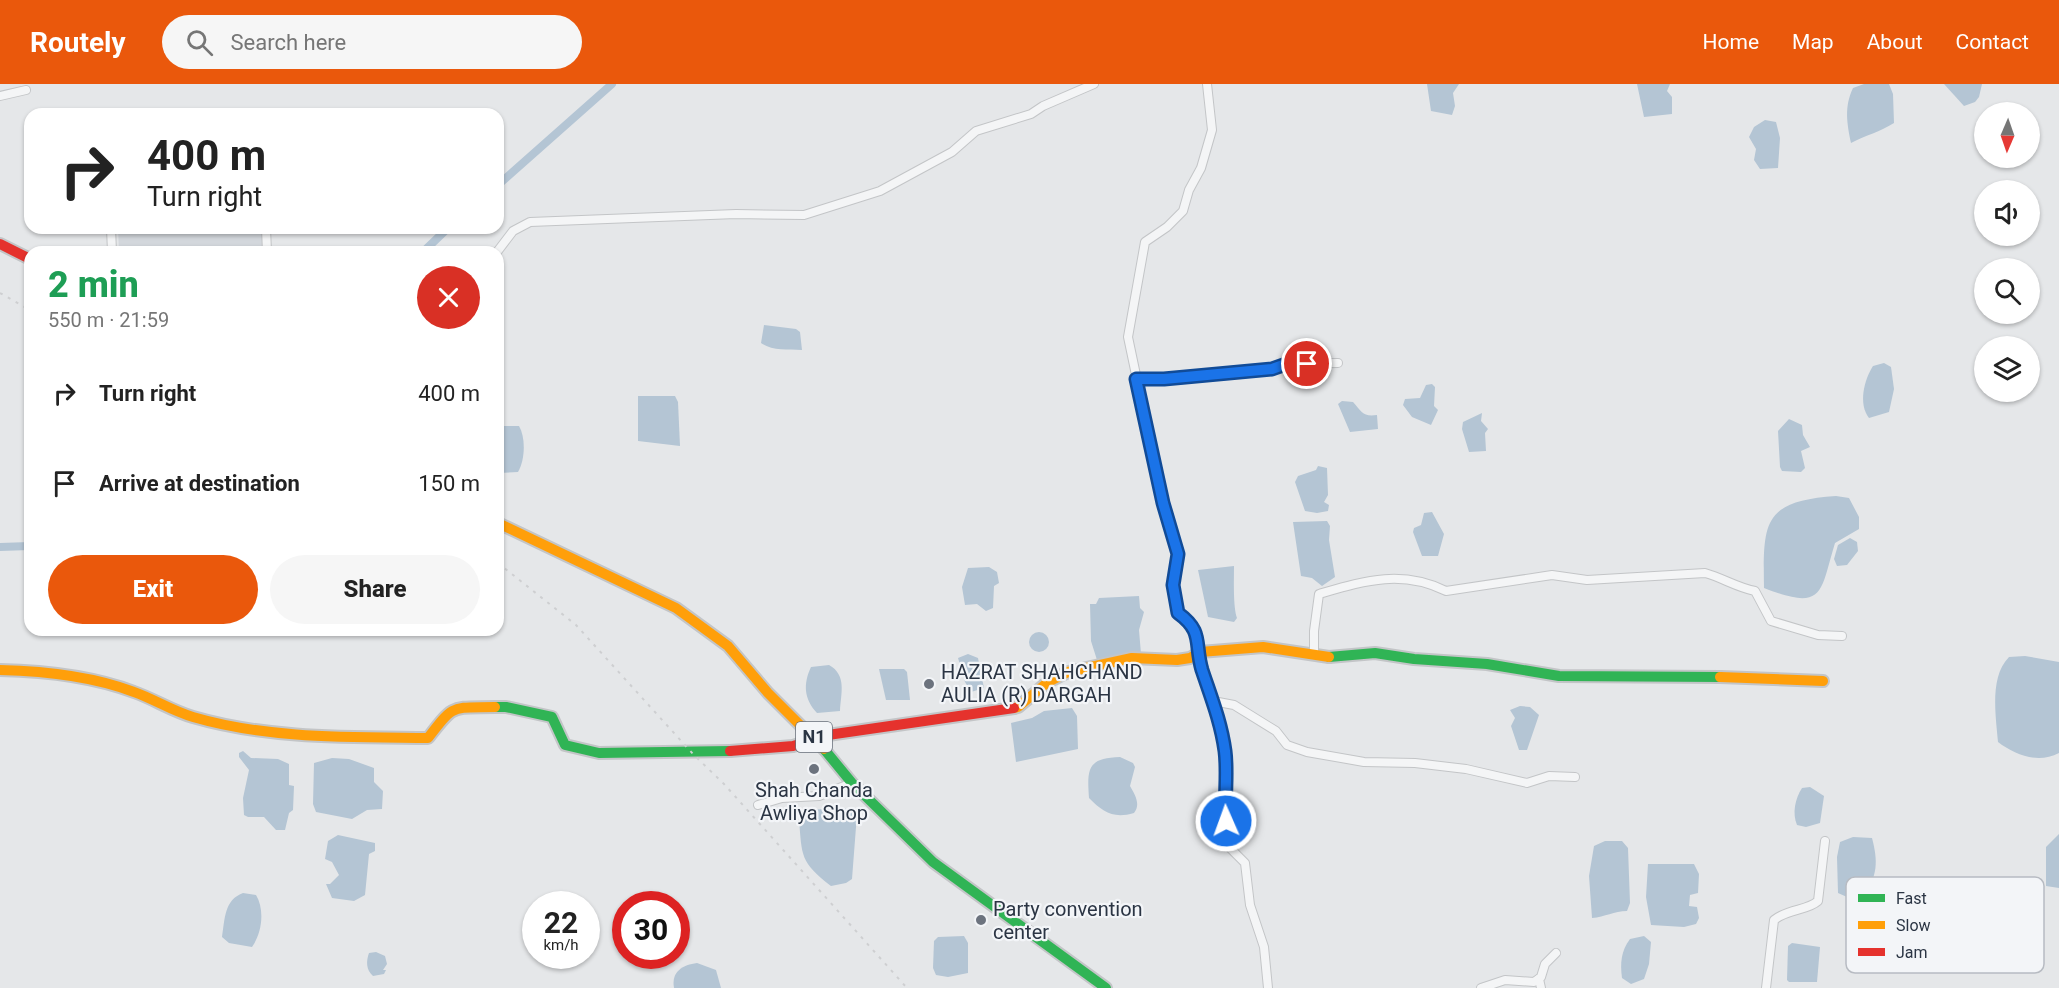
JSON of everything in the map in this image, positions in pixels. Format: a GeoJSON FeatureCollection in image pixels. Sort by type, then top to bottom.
{"type":"FeatureCollection","features":[{"type":"Feature","properties":{"kind":"main road"},"geometry":{"type":"LineString","coordinates":[[0,244],[24,256]]}},
{"type":"Feature","properties":{"kind":"main road","name":"N1"},"geometry":{"type":"LineString","coordinates":[[504,526],[676,608],[728,646],[768,693],[816,739],[852,783],[933,862],[1106,988]]}},
{"type":"Feature","properties":{"kind":"main road"},"geometry":{"type":"LineString","coordinates":[[0,670],[48,672],[107,683],[192,716],[242,726],[296,731],[428,738],[448,712],[458,707],[481,706],[548,714],[555,720],[565,745],[598,753],[752,751],[793,746],[828,735],[1018,707],[1048,682],[1068,672],[1132,658],[1177,660],[1190,658],[1200,652],[1263,647],[1335,658],[1375,653],[1487,664],[1559,676],[1696,676],[1823,681]]}},
{"type":"Feature","properties":{"kind":"street"},"geometry":{"type":"LineString","coordinates":[[501,246],[513,231],[530,222],[546,220],[736,214],[804,215],[880,191],[952,152],[976,131],[1031,114],[1043,106],[1094,84]]}},
{"type":"Feature","properties":{"kind":"street"},"geometry":{"type":"LineString","coordinates":[[1207,84],[1212,130],[1201,168],[1189,190],[1183,211],[1167,227],[1145,242],[1128,337],[1163,503],[1178,554],[1173,585],[1178,613],[1190,622],[1195,630],[1201,666],[1213,700],[1225,750],[1224,797],[1228,846],[1245,863],[1250,905],[1264,946],[1268,988]]}},
{"type":"Feature","properties":{"kind":"street"},"geometry":{"type":"LineString","coordinates":[[0,96],[26,90]]}},
{"type":"Feature","properties":{"kind":"street"},"geometry":{"type":"LineString","coordinates":[[1136,379],[1222,374],[1272,369],[1286,364],[1338,363]]}},
{"type":"Feature","properties":{"kind":"street"},"geometry":{"type":"LineString","coordinates":[[1314,655],[1314,631],[1319,594],[1391,577],[1431,584],[1446,591],[1552,575],[1587,580],[1705,573],[1721,577],[1733,587],[1755,591],[1771,621],[1818,635],[1842,636]]}},
{"type":"Feature","properties":{"kind":"street"},"geometry":{"type":"LineString","coordinates":[[1213,700],[1234,705],[1276,731],[1287,745],[1307,752],[1364,762],[1396,765],[1415,763],[1466,769],[1527,783],[1549,776],[1575,777]]}},
{"type":"Feature","properties":{"kind":"street"},"geometry":{"type":"LineString","coordinates":[[758,805],[782,798],[819,796],[852,783]]}},
{"type":"Feature","properties":{"kind":"street"},"geometry":{"type":"LineString","coordinates":[[1766,988],[1774,920],[1785,911],[1813,905],[1818,901],[1825,841]]}},
{"type":"Feature","properties":{"kind":"street"},"geometry":{"type":"LineString","coordinates":[[1541,988],[1539,979],[1545,964],[1556,953]]}},
{"type":"Feature","properties":{"kind":"street"},"geometry":{"type":"LineString","coordinates":[[1481,988],[1505,980],[1534,982],[1539,979]]}},
{"type":"Feature","properties":{"kind":"shaded area"},"geometry":{"type":"Polygon","coordinates":[[[118,234],[262,234],[263,246],[119,246],[118,234]]]}},
{"type":"Feature","properties":{"kind":"water"},"geometry":{"type":"Polygon","coordinates":[[[1427,84],[1459,84],[1453,93],[1455,106],[1452,115],[1431,111],[1427,84]]]}},
{"type":"Feature","properties":{"kind":"water"},"geometry":{"type":"Polygon","coordinates":[[[1637,84],[1670,84],[1667,91],[1672,97],[1672,114],[1644,117],[1637,84]]]}},
{"type":"Feature","properties":{"kind":"water"},"geometry":{"type":"Polygon","coordinates":[[[1864,84],[1889,84],[1893,94],[1894,123],[1851,143],[1848,102],[1853,88],[1864,84]]]}},
{"type":"Feature","properties":{"kind":"water"},"geometry":{"type":"Polygon","coordinates":[[[1944,84],[1982,84],[1979,97],[1975,102],[1964,106],[1944,84]]]}},
{"type":"Feature","properties":{"kind":"water"},"geometry":{"type":"Polygon","coordinates":[[[1765,120],[1776,122],[1780,138],[1778,168],[1760,169],[1754,160],[1756,149],[1749,137],[1754,127],[1765,120]]]}},
{"type":"Feature","properties":{"kind":"water"},"geometry":{"type":"Polygon","coordinates":[[[764,325],[796,329],[800,332],[802,350],[775,348],[761,343],[764,325]]]}},
{"type":"Feature","properties":{"kind":"water"},"geometry":{"type":"Polygon","coordinates":[[[1884,363],[1891,367],[1894,389],[1889,412],[1869,418],[1863,399],[1865,385],[1873,366],[1884,363]]]}},
{"type":"Feature","properties":{"kind":"water"},"geometry":{"type":"Polygon","coordinates":[[[1432,384],[1435,387],[1434,406],[1438,410],[1431,425],[1412,417],[1403,405],[1405,399],[1420,398],[1426,385],[1432,384]]]}},
{"type":"Feature","properties":{"kind":"water"},"geometry":{"type":"Polygon","coordinates":[[[638,396],[675,396],[678,402],[680,446],[638,441],[638,396]]]}},
{"type":"Feature","properties":{"kind":"water"},"geometry":{"type":"Polygon","coordinates":[[[1342,401],[1353,402],[1366,414],[1377,415],[1378,429],[1350,432],[1338,404],[1342,401]]]}},
{"type":"Feature","properties":{"kind":"water"},"geometry":{"type":"Polygon","coordinates":[[[1482,413],[1481,421],[1488,429],[1485,433],[1486,451],[1469,452],[1462,429],[1463,422],[1482,413]]]}},
{"type":"Feature","properties":{"kind":"water"},"geometry":{"type":"Polygon","coordinates":[[[1789,419],[1802,425],[1803,435],[1810,447],[1801,451],[1805,468],[1801,472],[1782,471],[1780,467],[1778,431],[1789,419]]]}},
{"type":"Feature","properties":{"kind":"water"},"geometry":{"type":"Polygon","coordinates":[[[504,426],[519,426],[523,437],[524,449],[518,472],[504,473],[504,426]]]}},
{"type":"Feature","properties":{"kind":"water"},"geometry":{"type":"Polygon","coordinates":[[[1318,466],[1327,468],[1328,495],[1324,502],[1329,505],[1328,511],[1317,513],[1305,511],[1295,482],[1298,476],[1316,470],[1318,466]]]}},
{"type":"Feature","properties":{"kind":"water"},"geometry":{"type":"Polygon","coordinates":[[[1836,496],[1849,498],[1859,517],[1859,529],[1835,543],[1826,574],[1817,593],[1799,598],[1764,588],[1765,546],[1767,531],[1772,519],[1781,510],[1794,503],[1836,496]]]}},
{"type":"Feature","properties":{"kind":"water"},"geometry":{"type":"Polygon","coordinates":[[[1432,512],[1444,534],[1438,556],[1422,556],[1413,532],[1414,528],[1421,525],[1424,513],[1432,512]]]}},
{"type":"Feature","properties":{"kind":"water"},"geometry":{"type":"Polygon","coordinates":[[[1327,521],[1330,526],[1329,540],[1335,577],[1322,586],[1312,578],[1301,576],[1293,522],[1327,521]]]}},
{"type":"Feature","properties":{"kind":"water"},"geometry":{"type":"Polygon","coordinates":[[[1850,538],[1857,542],[1858,551],[1847,565],[1837,566],[1834,559],[1838,545],[1850,538]]]}},
{"type":"Feature","properties":{"kind":"water"},"geometry":{"type":"Polygon","coordinates":[[[1234,566],[1234,600],[1237,618],[1234,622],[1208,617],[1198,570],[1234,566]]]}},
{"type":"Feature","properties":{"kind":"water"},"geometry":{"type":"Polygon","coordinates":[[[989,567],[997,572],[999,583],[994,586],[993,608],[986,611],[977,604],[965,605],[962,587],[968,568],[989,567]]]}},
{"type":"Feature","properties":{"kind":"water"},"geometry":{"type":"Polygon","coordinates":[[[1139,596],[1140,608],[1144,612],[1139,630],[1141,654],[1097,660],[1091,641],[1090,604],[1096,604],[1099,598],[1139,596]]]}},
{"type":"Feature","properties":{"kind":"water"},"geometry":{"type":"Polygon","coordinates":[[[1039,632],[1046,635],[1049,642],[1046,649],[1039,652],[1032,649],[1029,642],[1032,635],[1039,632]]]}},
{"type":"Feature","properties":{"kind":"water"},"geometry":{"type":"Polygon","coordinates":[[[968,654],[978,658],[984,688],[971,692],[965,682],[958,658],[968,654]]]}},
{"type":"Feature","properties":{"kind":"water"},"geometry":{"type":"Polygon","coordinates":[[[2025,656],[2059,662],[2059,753],[2043,758],[2019,754],[1998,742],[1995,698],[1999,675],[2009,657],[2025,656]]]}},
{"type":"Feature","properties":{"kind":"water"},"geometry":{"type":"Polygon","coordinates":[[[829,665],[835,669],[841,679],[840,711],[817,713],[807,697],[807,679],[811,667],[829,665]]]}},
{"type":"Feature","properties":{"kind":"water"},"geometry":{"type":"Polygon","coordinates":[[[879,669],[904,669],[907,672],[910,700],[886,700],[879,669]]]}},
{"type":"Feature","properties":{"kind":"water"},"geometry":{"type":"Polygon","coordinates":[[[1520,706],[1530,707],[1539,715],[1527,750],[1519,750],[1511,726],[1515,718],[1510,710],[1520,706]]]}},
{"type":"Feature","properties":{"kind":"water"},"geometry":{"type":"Polygon","coordinates":[[[1072,708],[1077,716],[1078,749],[1016,762],[1011,723],[1032,718],[1044,711],[1072,708]]]}},
{"type":"Feature","properties":{"kind":"water"},"geometry":{"type":"Polygon","coordinates":[[[243,751],[251,758],[278,759],[289,764],[289,785],[294,786],[293,810],[289,813],[285,830],[276,830],[264,817],[244,815],[243,798],[249,770],[239,757],[239,753],[243,751]]]}},
{"type":"Feature","properties":{"kind":"water"},"geometry":{"type":"Polygon","coordinates":[[[1120,757],[1133,763],[1135,767],[1130,786],[1137,803],[1136,810],[1127,815],[1109,813],[1089,798],[1088,780],[1091,767],[1101,760],[1120,757]]]}},
{"type":"Feature","properties":{"kind":"water"},"geometry":{"type":"Polygon","coordinates":[[[332,758],[349,759],[374,768],[374,782],[383,791],[382,809],[367,810],[352,819],[316,812],[313,804],[314,763],[332,758]]]}},
{"type":"Feature","properties":{"kind":"water"},"geometry":{"type":"Polygon","coordinates":[[[1810,787],[1824,796],[1820,823],[1806,827],[1797,825],[1795,806],[1802,788],[1810,787]]]}},
{"type":"Feature","properties":{"kind":"water"},"geometry":{"type":"Polygon","coordinates":[[[844,808],[857,814],[852,879],[846,883],[831,886],[813,871],[804,857],[799,819],[806,810],[844,808]]]}},
{"type":"Feature","properties":{"kind":"water"},"geometry":{"type":"Polygon","coordinates":[[[2059,834],[2059,888],[2046,886],[2046,847],[2059,834]]]}},
{"type":"Feature","properties":{"kind":"water"},"geometry":{"type":"Polygon","coordinates":[[[338,835],[375,843],[375,851],[369,854],[365,895],[354,901],[332,898],[326,884],[330,884],[339,875],[332,862],[325,859],[328,841],[338,835]]]}},
{"type":"Feature","properties":{"kind":"water"},"geometry":{"type":"Polygon","coordinates":[[[1853,837],[1872,838],[1875,854],[1873,877],[1846,877],[1846,897],[1838,893],[1837,857],[1840,842],[1853,837]]]}},
{"type":"Feature","properties":{"kind":"water"},"geometry":{"type":"Polygon","coordinates":[[[1605,841],[1622,841],[1628,848],[1630,903],[1627,911],[1592,918],[1589,876],[1594,846],[1605,841]]]}},
{"type":"Feature","properties":{"kind":"water"},"geometry":{"type":"Polygon","coordinates":[[[1648,864],[1694,864],[1699,874],[1698,893],[1690,895],[1689,906],[1697,907],[1699,918],[1696,924],[1684,927],[1651,925],[1646,897],[1648,864]]]}},
{"type":"Feature","properties":{"kind":"water"},"geometry":{"type":"Polygon","coordinates":[[[243,893],[256,895],[261,907],[260,928],[252,947],[229,943],[222,937],[229,905],[232,900],[243,893]]]}},
{"type":"Feature","properties":{"kind":"water"},"geometry":{"type":"Polygon","coordinates":[[[964,936],[968,943],[968,973],[948,977],[936,975],[933,968],[934,941],[938,937],[964,936]]]}},
{"type":"Feature","properties":{"kind":"water"},"geometry":{"type":"Polygon","coordinates":[[[1644,936],[1651,942],[1649,964],[1644,979],[1631,984],[1622,978],[1623,953],[1630,939],[1644,936]]]}},
{"type":"Feature","properties":{"kind":"water"},"geometry":{"type":"Polygon","coordinates":[[[1792,943],[1820,947],[1817,982],[1789,982],[1787,980],[1788,946],[1792,943]]]}},
{"type":"Feature","properties":{"kind":"water"},"geometry":{"type":"Polygon","coordinates":[[[376,952],[385,956],[387,964],[383,970],[386,970],[384,974],[373,976],[368,968],[367,959],[369,953],[376,952]]]}},
{"type":"Feature","properties":{"kind":"water"},"geometry":{"type":"Polygon","coordinates":[[[697,963],[716,970],[721,988],[674,988],[676,973],[681,969],[690,969],[690,964],[697,963]]]}},
{"type":"Feature","properties":{"kind":"waterway"},"geometry":{"type":"LineString","coordinates":[[504,180],[612,84]]}},
{"type":"Feature","properties":{"kind":"waterway"},"geometry":{"type":"LineString","coordinates":[[429,246],[442,234]]}},
{"type":"Feature","properties":{"kind":"waterway"},"geometry":{"type":"LineString","coordinates":[[0,547],[24,546]]}},
{"type":"Feature","properties":{"kind":"railway"},"geometry":{"type":"LineString","coordinates":[[0,293],[24,307]]}},
{"type":"Feature","properties":{"kind":"railway"},"geometry":{"type":"LineString","coordinates":[[504,568],[576,625],[693,754],[724,784],[907,988]]}},
{"type":"Feature","properties":{"kind":"traffic: fast"},"geometry":{"type":"LineString","coordinates":[[1329,657],[1375,653],[1414,659],[1487,664],[1559,676],[1720,677]]}},
{"type":"Feature","properties":{"kind":"traffic: fast"},"geometry":{"type":"LineString","coordinates":[[495,707],[506,707],[552,717],[565,745],[599,753],[730,751]]}},
{"type":"Feature","properties":{"kind":"traffic: fast"},"geometry":{"type":"LineString","coordinates":[[824,749],[852,783],[933,862],[1106,988]]}},
{"type":"Feature","properties":{"kind":"traffic: slow"},"geometry":{"type":"LineString","coordinates":[[504,526],[676,608],[728,646],[768,693],[824,749]]}},
{"type":"Feature","properties":{"kind":"traffic: slow"},"geometry":{"type":"LineString","coordinates":[[1014,708],[1048,682],[1068,672],[1132,658],[1177,660],[1190,658],[1200,652],[1263,647],[1329,657]]}},
{"type":"Feature","properties":{"kind":"traffic: slow"},"geometry":{"type":"LineString","coordinates":[[0,670],[85,678],[134,692],[193,717],[221,724],[280,733],[428,738],[449,713],[455,710],[470,707],[495,707]]}},
{"type":"Feature","properties":{"kind":"traffic: slow"},"geometry":{"type":"LineString","coordinates":[[1720,677],[1823,681]]}},
{"type":"Feature","properties":{"kind":"traffic: jam"},"geometry":{"type":"LineString","coordinates":[[0,244],[24,256]]}},
{"type":"Feature","properties":{"kind":"traffic: jam"},"geometry":{"type":"LineString","coordinates":[[730,751],[793,746],[828,735],[1014,708]]}},
{"type":"Feature","properties":{"kind":"place","name":"HAZRAT SHAHCHAND AULIA (R) DARGAH"},"geometry":{"type":"Point","coordinates":[929,684]}},
{"type":"Feature","properties":{"kind":"place","name":"Shah Chanda Awliya Shop"},"geometry":{"type":"Point","coordinates":[814,769]}},
{"type":"Feature","properties":{"kind":"place","name":"Party convention center"},"geometry":{"type":"Point","coordinates":[981,920]}},
{"type":"Feature","properties":{"kind":"route"},"geometry":{"type":"LineString","coordinates":[[1226,821],[1224,797],[1227,773],[1217,710],[1201,666],[1200,647],[1195,630],[1190,622],[1178,613],[1173,585],[1178,554],[1163,503],[1136,379],[1222,374],[1241,370],[1272,369],[1286,364],[1307,364]]}}]}
